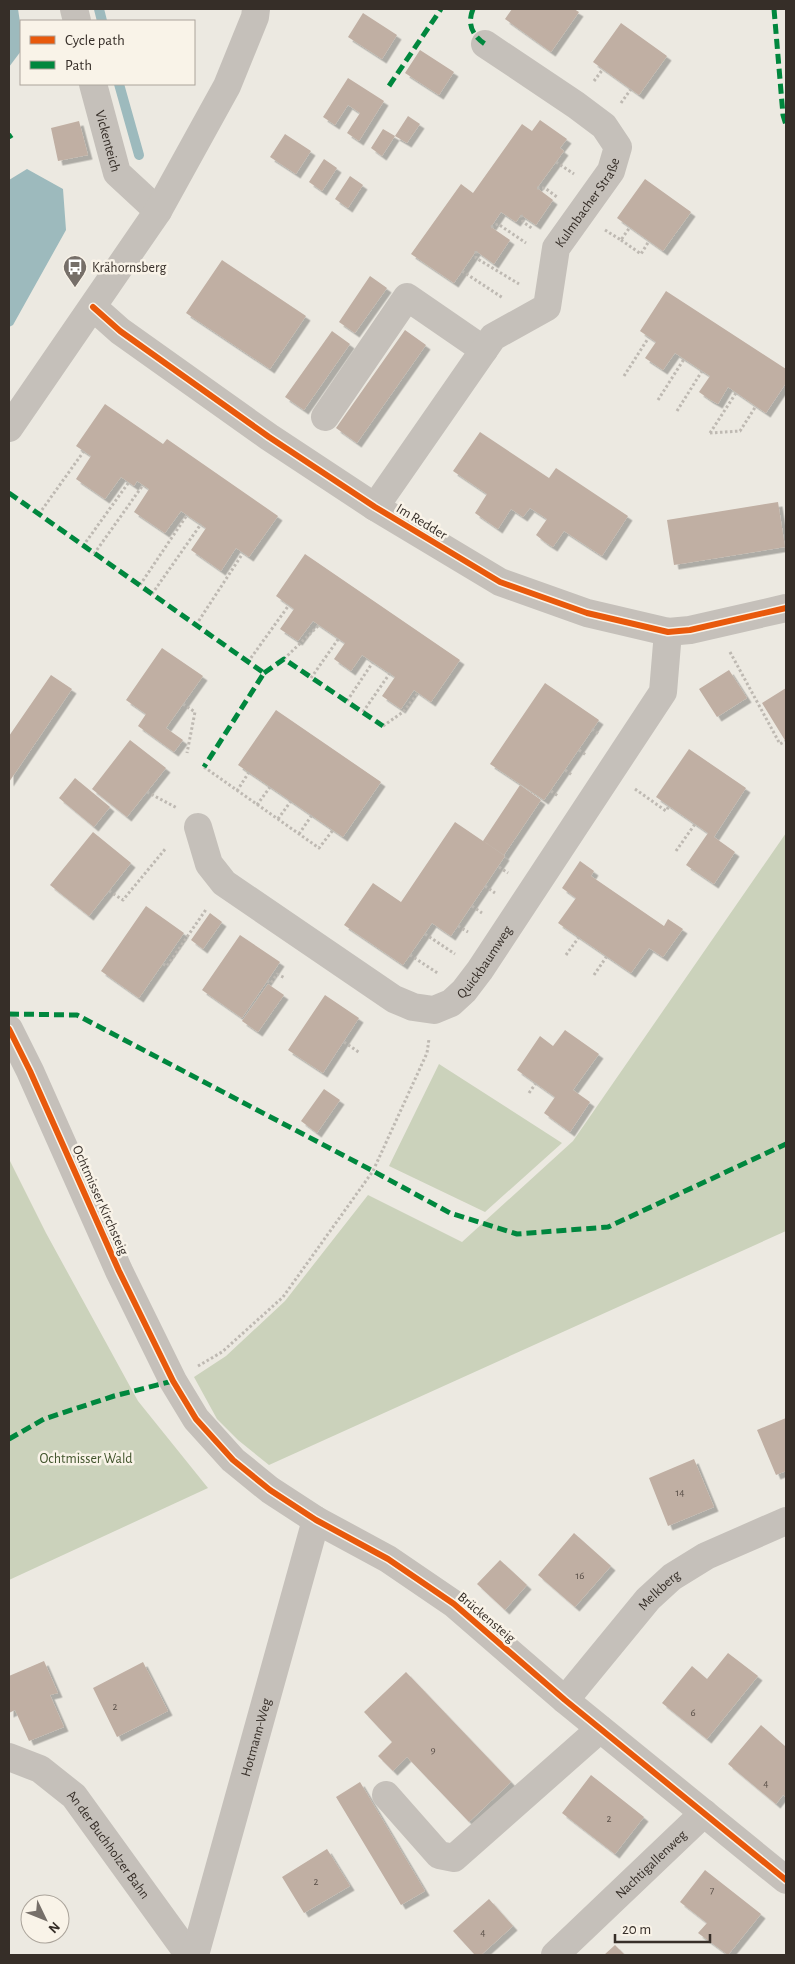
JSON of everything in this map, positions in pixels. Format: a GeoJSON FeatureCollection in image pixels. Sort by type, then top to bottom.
{"type":"FeatureCollection","features":[{"type":"Feature","properties":{"kind":"street"},"geometry":{"type":"LineString","coordinates":[[9,428],[158,211],[227,86],[256,17],[256,9]]}},
{"type":"Feature","properties":{"kind":"street","name":"Kulmbacher Straße"},"geometry":{"type":"LineString","coordinates":[[485,44],[604,126],[618,147],[610,172],[556,248],[542,308]]}},
{"type":"Feature","properties":{"kind":"street","name":"Vickenteich"},"geometry":{"type":"LineString","coordinates":[[93,85],[117,173],[158,211]]}},
{"type":"Feature","properties":{"kind":"street"},"geometry":{"type":"LineString","coordinates":[[325,417],[407,298],[484,350]]}},
{"type":"Feature","properties":{"kind":"street","name":"Im Redder"},"geometry":{"type":"LineString","coordinates":[[93,307],[120,331],[269,437],[375,507],[500,582],[587,614],[668,632],[715,625],[786,608]]}},
{"type":"Feature","properties":{"kind":"street"},"geometry":{"type":"LineString","coordinates":[[375,507],[493,337],[542,308]]}},
{"type":"Feature","properties":{"kind":"street","name":"Quickbaumweg"},"geometry":{"type":"LineString","coordinates":[[434,1010],[450,1003],[464,991],[480,970],[663,692],[668,632]]}},
{"type":"Feature","properties":{"kind":"street"},"geometry":{"type":"LineString","coordinates":[[190,819],[209,864],[224,883],[394,998],[413,1008],[434,1010]]}},
{"type":"Feature","properties":{"kind":"street","name":"Ochtmisser Kirchsteig"},"geometry":{"type":"LineString","coordinates":[[9,1029],[30,1071],[119,1271],[173,1381]]}},
{"type":"Feature","properties":{"kind":"street","name":"Brückensteig"},"geometry":{"type":"LineString","coordinates":[[173,1381],[196,1419],[233,1460],[270,1490],[316,1520],[388,1559],[454,1604],[565,1700],[786,1880]]}},
{"type":"Feature","properties":{"kind":"street","name":"Hotmann-Weg"},"geometry":{"type":"LineString","coordinates":[[195,1955],[316,1520]]}},
{"type":"Feature","properties":{"kind":"street","name":"Melkberg"},"geometry":{"type":"LineString","coordinates":[[565,1700],[648,1600],[672,1577],[706,1556],[786,1520]]}},
{"type":"Feature","properties":{"kind":"street"},"geometry":{"type":"LineString","coordinates":[[386,1795],[439,1855],[454,1858],[600,1729]]}},
{"type":"Feature","properties":{"kind":"street","name":"An der Buchholzer Bahn"},"geometry":{"type":"LineString","coordinates":[[9,1758],[40,1769],[74,1796],[189,1955]]}},
{"type":"Feature","properties":{"kind":"street","name":"Nachtigallenweg"},"geometry":{"type":"LineString","coordinates":[[555,1955],[704,1812]]}},
{"type":"Feature","properties":{"kind":"path"},"geometry":{"type":"LineString","coordinates":[[491,227],[498,224],[553,262]]}},
{"type":"Feature","properties":{"kind":"path"},"geometry":{"type":"LineString","coordinates":[[621,240],[641,254],[649,241]]}},
{"type":"Feature","properties":{"kind":"path"},"geometry":{"type":"LineString","coordinates":[[476,251],[476,258],[542,308]]}},
{"type":"Feature","properties":{"kind":"path"},"geometry":{"type":"LineString","coordinates":[[462,272],[542,308]]}},
{"type":"Feature","properties":{"kind":"path"},"geometry":{"type":"LineString","coordinates":[[624,376],[649,337]]}},
{"type":"Feature","properties":{"kind":"path"},"geometry":{"type":"LineString","coordinates":[[658,400],[684,359]]}},
{"type":"Feature","properties":{"kind":"path"},"geometry":{"type":"LineString","coordinates":[[677,412],[702,371]]}},
{"type":"Feature","properties":{"kind":"path"},"geometry":{"type":"LineString","coordinates":[[736,393],[710,434],[740,431],[756,406]]}},
{"type":"Feature","properties":{"kind":"path"},"geometry":{"type":"LineString","coordinates":[[39,514],[84,451]]}},
{"type":"Feature","properties":{"kind":"path"},"geometry":{"type":"LineString","coordinates":[[84,546],[129,482]]}},
{"type":"Feature","properties":{"kind":"path"},"geometry":{"type":"LineString","coordinates":[[94,554],[143,485]]}},
{"type":"Feature","properties":{"kind":"path"},"geometry":{"type":"LineString","coordinates":[[140,585],[187,515]]}},
{"type":"Feature","properties":{"kind":"path"},"geometry":{"type":"LineString","coordinates":[[152,594],[201,524]]}},
{"type":"Feature","properties":{"kind":"path"},"geometry":{"type":"LineString","coordinates":[[196,625],[243,553]]}},
{"type":"Feature","properties":{"kind":"path"},"geometry":{"type":"LineString","coordinates":[[248,662],[289,604]]}},
{"type":"Feature","properties":{"kind":"path"},"geometry":{"type":"LineString","coordinates":[[284,659],[319,625]]}},
{"type":"Feature","properties":{"kind":"path"},"geometry":{"type":"LineString","coordinates":[[715,625],[780,744],[786,742]]}},
{"type":"Feature","properties":{"kind":"path"},"geometry":{"type":"LineString","coordinates":[[311,678],[338,638]]}},
{"type":"Feature","properties":{"kind":"path"},"geometry":{"type":"LineString","coordinates":[[347,701],[374,662]]}},
{"type":"Feature","properties":{"kind":"path"},"geometry":{"type":"LineString","coordinates":[[363,712],[390,673]]}},
{"type":"Feature","properties":{"kind":"path"},"geometry":{"type":"LineString","coordinates":[[383,726],[403,712],[418,693]]}},
{"type":"Feature","properties":{"kind":"path"},"geometry":{"type":"LineString","coordinates":[[184,704],[195,712],[187,753]]}},
{"type":"Feature","properties":{"kind":"path"},"geometry":{"type":"LineString","coordinates":[[204,767],[319,848],[333,830]]}},
{"type":"Feature","properties":{"kind":"path"},"geometry":{"type":"LineString","coordinates":[[236,791],[249,772]]}},
{"type":"Feature","properties":{"kind":"path"},"geometry":{"type":"LineString","coordinates":[[610,772],[666,810],[669,806]]}},
{"type":"Feature","properties":{"kind":"path"},"geometry":{"type":"LineString","coordinates":[[257,805],[270,787]]}},
{"type":"Feature","properties":{"kind":"path"},"geometry":{"type":"LineString","coordinates":[[147,792],[190,819]]}},
{"type":"Feature","properties":{"kind":"path"},"geometry":{"type":"LineString","coordinates":[[278,820],[291,801]]}},
{"type":"Feature","properties":{"kind":"path"},"geometry":{"type":"LineString","coordinates":[[299,834],[312,815]]}},
{"type":"Feature","properties":{"kind":"path"},"geometry":{"type":"LineString","coordinates":[[676,851],[695,824]]}},
{"type":"Feature","properties":{"kind":"path"},"geometry":{"type":"LineString","coordinates":[[109,891],[123,900],[166,848]]}},
{"type":"Feature","properties":{"kind":"path"},"geometry":{"type":"LineString","coordinates":[[163,964],[166,966],[224,883]]}},
{"type":"Feature","properties":{"kind":"path"},"geometry":{"type":"LineString","coordinates":[[425,934],[480,970]]}},
{"type":"Feature","properties":{"kind":"path"},"geometry":{"type":"LineString","coordinates":[[566,955],[578,937]]}},
{"type":"Feature","properties":{"kind":"path"},"geometry":{"type":"LineString","coordinates":[[594,975],[607,956]]}},
{"type":"Feature","properties":{"kind":"path"},"geometry":{"type":"LineString","coordinates":[[267,981],[271,983],[277,974],[285,978]]}},
{"type":"Feature","properties":{"kind":"path"},"geometry":{"type":"LineString","coordinates":[[173,1381],[222,1352],[283,1297],[373,1171],[427,1053],[434,1010]]}},
{"type":"Feature","properties":{"kind":"path"},"geometry":{"type":"LineString","coordinates":[[344,1042],[360,1053]]}},
{"type":"Feature","properties":{"kind":"path"},"geometry":{"type":"LineString","coordinates":[[529,1093],[536,1083]]}},
{"type":"Feature","properties":{"kind":"green space"},"geometry":{"type":"Polygon","coordinates":[[[786,833],[786,1231],[269,1465],[238,1440],[217,1419],[194,1377],[226,1356],[285,1301],[368,1195],[462,1242],[573,1141],[786,833]]]}},
{"type":"Feature","properties":{"kind":"green space"},"geometry":{"type":"Polygon","coordinates":[[[439,1064],[562,1143],[485,1212],[389,1166],[439,1064]]]}},
{"type":"Feature","properties":{"kind":"green space","name":"Ochtmisser Wald"},"geometry":{"type":"Polygon","coordinates":[[[9,1159],[46,1233],[138,1401],[208,1488],[9,1580],[9,1159]]]}},
{"type":"Feature","properties":{"kind":"water"},"geometry":{"type":"Polygon","coordinates":[[[9,9],[18,9],[20,52],[9,67],[9,9]]]}},
{"type":"Feature","properties":{"kind":"water"},"geometry":{"type":"Polygon","coordinates":[[[27,169],[63,189],[66,230],[13,325],[9,327],[9,180],[27,169]]]}},
{"type":"Feature","properties":{"kind":"building"},"geometry":{"type":"Polygon","coordinates":[[[512,9],[574,9],[579,12],[551,52],[505,19],[512,9]]]}},
{"type":"Feature","properties":{"kind":"building"},"geometry":{"type":"Polygon","coordinates":[[[363,13],[397,35],[382,59],[348,37],[363,13]]]}},
{"type":"Feature","properties":{"kind":"building"},"geometry":{"type":"Polygon","coordinates":[[[621,23],[667,56],[639,95],[593,62],[621,23]]]}},
{"type":"Feature","properties":{"kind":"building"},"geometry":{"type":"Polygon","coordinates":[[[420,50],[454,72],[439,95],[405,73],[420,50]]]}},
{"type":"Feature","properties":{"kind":"building"},"geometry":{"type":"Polygon","coordinates":[[[348,78],[384,101],[359,141],[347,133],[360,113],[348,105],[335,125],[323,117],[348,78]]]}},
{"type":"Feature","properties":{"kind":"building"},"geometry":{"type":"Polygon","coordinates":[[[408,116],[420,124],[407,143],[395,136],[408,116]]]}},
{"type":"Feature","properties":{"kind":"building"},"geometry":{"type":"Polygon","coordinates":[[[540,120],[567,139],[560,148],[564,151],[537,188],[553,200],[536,225],[521,215],[516,222],[501,212],[491,227],[510,240],[494,264],[476,251],[454,283],[411,254],[461,184],[473,193],[522,124],[532,131],[540,120]]]}},
{"type":"Feature","properties":{"kind":"building"},"geometry":{"type":"Polygon","coordinates":[[[79,121],[88,155],[58,161],[51,128],[79,121]]]}},
{"type":"Feature","properties":{"kind":"building"},"geometry":{"type":"Polygon","coordinates":[[[383,129],[395,136],[382,156],[371,148],[383,129]]]}},
{"type":"Feature","properties":{"kind":"building"},"geometry":{"type":"Polygon","coordinates":[[[285,134],[311,151],[296,174],[270,157],[285,134]]]}},
{"type":"Feature","properties":{"kind":"building"},"geometry":{"type":"Polygon","coordinates":[[[324,159],[337,168],[322,191],[309,182],[324,159]]]}},
{"type":"Feature","properties":{"kind":"building"},"geometry":{"type":"Polygon","coordinates":[[[350,176],[363,185],[348,208],[335,199],[350,176]]]}},
{"type":"Feature","properties":{"kind":"building"},"geometry":{"type":"Polygon","coordinates":[[[645,179],[691,212],[663,251],[617,218],[645,179]]]}},
{"type":"Feature","properties":{"kind":"building"},"geometry":{"type":"Polygon","coordinates":[[[222,260],[306,316],[270,369],[186,313],[222,260]]]}},
{"type":"Feature","properties":{"kind":"building"},"geometry":{"type":"Polygon","coordinates":[[[370,276],[387,288],[355,333],[339,322],[370,276]]]}},
{"type":"Feature","properties":{"kind":"building"},"geometry":{"type":"Polygon","coordinates":[[[666,291],[786,369],[786,383],[766,413],[728,387],[718,404],[709,399],[699,392],[710,376],[675,353],[663,370],[645,358],[656,342],[640,331],[666,291]]]}},
{"type":"Feature","properties":{"kind":"building"},"geometry":{"type":"Polygon","coordinates":[[[405,330],[426,345],[357,443],[336,428],[405,330]]]}},
{"type":"Feature","properties":{"kind":"building"},"geometry":{"type":"Polygon","coordinates":[[[332,331],[350,344],[304,410],[285,397],[332,331]]]}},
{"type":"Feature","properties":{"kind":"building"},"geometry":{"type":"Polygon","coordinates":[[[105,404],[163,444],[167,439],[278,516],[249,557],[236,548],[221,571],[191,550],[206,528],[181,511],[165,533],[134,512],[149,489],[137,481],[134,486],[121,477],[105,499],[76,479],[91,456],[76,446],[105,404]]]}},
{"type":"Feature","properties":{"kind":"building"},"geometry":{"type":"Polygon","coordinates":[[[480,432],[549,478],[556,468],[628,516],[602,556],[564,531],[553,547],[545,542],[536,535],[547,519],[530,508],[523,517],[511,509],[498,529],[475,513],[487,494],[453,471],[480,432]]]}},
{"type":"Feature","properties":{"kind":"building"},"geometry":{"type":"Polygon","coordinates":[[[778,502],[785,547],[674,565],[667,520],[778,502]]]}},
{"type":"Feature","properties":{"kind":"building"},"geometry":{"type":"Polygon","coordinates":[[[305,554],[460,660],[431,702],[414,690],[401,709],[382,696],[395,677],[362,655],[351,671],[334,659],[345,643],[313,621],[298,641],[280,629],[294,609],[276,596],[305,554]]]}},
{"type":"Feature","properties":{"kind":"building"},"geometry":{"type":"Polygon","coordinates":[[[162,648],[203,676],[166,728],[183,740],[174,752],[138,726],[146,714],[126,700],[162,648]]]}},
{"type":"Feature","properties":{"kind":"building"},"geometry":{"type":"Polygon","coordinates":[[[729,670],[747,698],[717,717],[699,689],[729,670]]]}},
{"type":"Feature","properties":{"kind":"building"},"geometry":{"type":"Polygon","coordinates":[[[51,675],[72,689],[9,782],[9,736],[51,675]]]}},
{"type":"Feature","properties":{"kind":"building"},"geometry":{"type":"Polygon","coordinates":[[[545,683],[599,720],[544,800],[490,764],[545,683]]]}},
{"type":"Feature","properties":{"kind":"building"},"geometry":{"type":"Polygon","coordinates":[[[786,688],[786,742],[762,703],[786,688]]]}},
{"type":"Feature","properties":{"kind":"building"},"geometry":{"type":"Polygon","coordinates":[[[276,710],[381,782],[343,837],[238,765],[276,710]]]}},
{"type":"Feature","properties":{"kind":"building"},"geometry":{"type":"Polygon","coordinates":[[[130,740],[166,768],[127,817],[92,789],[130,740]]]}},
{"type":"Feature","properties":{"kind":"building"},"geometry":{"type":"Polygon","coordinates":[[[689,749],[746,788],[714,837],[735,852],[714,884],[686,865],[708,833],[656,797],[689,749]]]}},
{"type":"Feature","properties":{"kind":"building"},"geometry":{"type":"Polygon","coordinates":[[[75,778],[110,807],[94,827],[59,798],[75,778]]]}},
{"type":"Feature","properties":{"kind":"building"},"geometry":{"type":"Polygon","coordinates":[[[520,785],[541,800],[504,855],[483,841],[520,785]]]}},
{"type":"Feature","properties":{"kind":"building"},"geometry":{"type":"Polygon","coordinates":[[[455,822],[505,856],[451,936],[432,923],[403,965],[344,925],[373,883],[401,902],[455,822]]]}},
{"type":"Feature","properties":{"kind":"building"},"geometry":{"type":"Polygon","coordinates":[[[93,832],[131,863],[89,916],[50,885],[93,832]]]}},
{"type":"Feature","properties":{"kind":"building"},"geometry":{"type":"Polygon","coordinates":[[[580,861],[594,871],[591,876],[664,926],[668,919],[683,929],[663,957],[649,948],[631,973],[558,923],[576,898],[562,888],[580,861]]]}},
{"type":"Feature","properties":{"kind":"building"},"geometry":{"type":"Polygon","coordinates":[[[146,906],[184,933],[139,998],[101,971],[146,906]]]}},
{"type":"Feature","properties":{"kind":"building"},"geometry":{"type":"Polygon","coordinates":[[[210,913],[222,922],[203,949],[191,940],[210,913]]]}},
{"type":"Feature","properties":{"kind":"building"},"geometry":{"type":"Polygon","coordinates":[[[240,935],[280,962],[242,1018],[202,990],[240,935]]]}},
{"type":"Feature","properties":{"kind":"building"},"geometry":{"type":"Polygon","coordinates":[[[268,984],[284,995],[258,1032],[242,1021],[268,984]]]}},
{"type":"Feature","properties":{"kind":"building"},"geometry":{"type":"Polygon","coordinates":[[[325,995],[359,1018],[323,1073],[288,1050],[325,995]]]}},
{"type":"Feature","properties":{"kind":"building"},"geometry":{"type":"Polygon","coordinates":[[[565,1030],[599,1054],[573,1090],[590,1102],[570,1132],[544,1113],[555,1097],[517,1070],[540,1036],[553,1046],[565,1030]]]}},
{"type":"Feature","properties":{"kind":"building"},"geometry":{"type":"Polygon","coordinates":[[[324,1089],[340,1100],[317,1133],[301,1121],[324,1089]]]}},
{"type":"Feature","properties":{"kind":"building"},"geometry":{"type":"Polygon","coordinates":[[[786,1418],[786,1471],[776,1475],[757,1430],[786,1418]]]}},
{"type":"Feature","properties":{"kind":"building"},"geometry":{"type":"Polygon","coordinates":[[[694,1459],[714,1507],[668,1526],[649,1478],[694,1459]]]}},
{"type":"Feature","properties":{"kind":"building"},"geometry":{"type":"Polygon","coordinates":[[[574,1533],[611,1566],[575,1607],[538,1575],[574,1533]]]}},
{"type":"Feature","properties":{"kind":"building"},"geometry":{"type":"Polygon","coordinates":[[[500,1560],[527,1585],[505,1610],[477,1584],[500,1560]]]}},
{"type":"Feature","properties":{"kind":"building"},"geometry":{"type":"Polygon","coordinates":[[[728,1653],[758,1676],[707,1739],[662,1703],[692,1666],[707,1679],[728,1653]]]}},
{"type":"Feature","properties":{"kind":"building"},"geometry":{"type":"Polygon","coordinates":[[[44,1661],[58,1693],[50,1695],[64,1727],[29,1741],[15,1710],[9,1713],[9,1676],[44,1661]]]}},
{"type":"Feature","properties":{"kind":"building"},"geometry":{"type":"Polygon","coordinates":[[[143,1662],[168,1711],[117,1737],[93,1688],[143,1662]]]}},
{"type":"Feature","properties":{"kind":"building"},"geometry":{"type":"Polygon","coordinates":[[[406,1672],[511,1782],[469,1822],[407,1757],[393,1771],[378,1756],[392,1742],[364,1712],[406,1672]]]}},
{"type":"Feature","properties":{"kind":"building"},"geometry":{"type":"Polygon","coordinates":[[[761,1725],[786,1747],[786,1797],[783,1795],[776,1804],[728,1764],[761,1725]]]}},
{"type":"Feature","properties":{"kind":"building"},"geometry":{"type":"Polygon","coordinates":[[[591,1775],[644,1817],[615,1854],[562,1813],[591,1775]]]}},
{"type":"Feature","properties":{"kind":"building"},"geometry":{"type":"Polygon","coordinates":[[[360,1782],[425,1891],[401,1905],[336,1797],[360,1782]]]}},
{"type":"Feature","properties":{"kind":"building"},"geometry":{"type":"Polygon","coordinates":[[[327,1849],[350,1886],[304,1913],[282,1877],[327,1849]]]}},
{"type":"Feature","properties":{"kind":"building"},"geometry":{"type":"Polygon","coordinates":[[[705,1870],[761,1914],[728,1955],[698,1933],[707,1923],[680,1902],[705,1870]]]}},
{"type":"Feature","properties":{"kind":"building"},"geometry":{"type":"Polygon","coordinates":[[[489,1899],[513,1926],[481,1955],[475,1955],[453,1931],[489,1899]]]}},
{"type":"Feature","properties":{"kind":"building"},"geometry":{"type":"Polygon","coordinates":[[[615,1945],[625,1955],[604,1955],[615,1945]]]}},
{"type":"Feature","properties":{"kind":"waterway"},"geometry":{"type":"LineString","coordinates":[[99,9],[102,20]]}},
{"type":"Feature","properties":{"kind":"waterway"},"geometry":{"type":"LineString","coordinates":[[119,85],[139,155]]}},
{"type":"Feature","properties":{"kind":"marked path"},"geometry":{"type":"LineString","coordinates":[[389,86],[441,9]]}},
{"type":"Feature","properties":{"kind":"marked path"},"geometry":{"type":"LineString","coordinates":[[473,9],[471,14],[472,29],[485,44]]}},
{"type":"Feature","properties":{"kind":"marked path"},"geometry":{"type":"LineString","coordinates":[[774,9],[783,115],[786,125]]}},
{"type":"Feature","properties":{"kind":"marked path"},"geometry":{"type":"LineString","coordinates":[[9,493],[264,673],[204,767]]}},
{"type":"Feature","properties":{"kind":"marked path"},"geometry":{"type":"LineString","coordinates":[[264,673],[284,659],[383,726]]}},
{"type":"Feature","properties":{"kind":"marked path"},"geometry":{"type":"LineString","coordinates":[[9,1014],[77,1015],[450,1213],[517,1234],[608,1227],[786,1144]]}},
{"type":"Feature","properties":{"kind":"marked path"},"geometry":{"type":"LineString","coordinates":[[9,1439],[44,1419],[114,1396],[173,1381]]}},
{"type":"Feature","properties":{"kind":"cycle path"},"geometry":{"type":"LineString","coordinates":[[93,307],[120,331],[269,437],[375,507],[500,582],[587,613],[668,632],[690,630],[786,608]]}},
{"type":"Feature","properties":{"kind":"cycle path"},"geometry":{"type":"LineString","coordinates":[[9,1029],[30,1071],[119,1271],[173,1381],[196,1419],[233,1460],[270,1490],[316,1520],[388,1559],[454,1604],[565,1700],[786,1880]]}},
{"type":"Feature","properties":{"kind":"place","name":"Krähornsberg"},"geometry":{"type":"Point","coordinates":[75,288]}}]}
